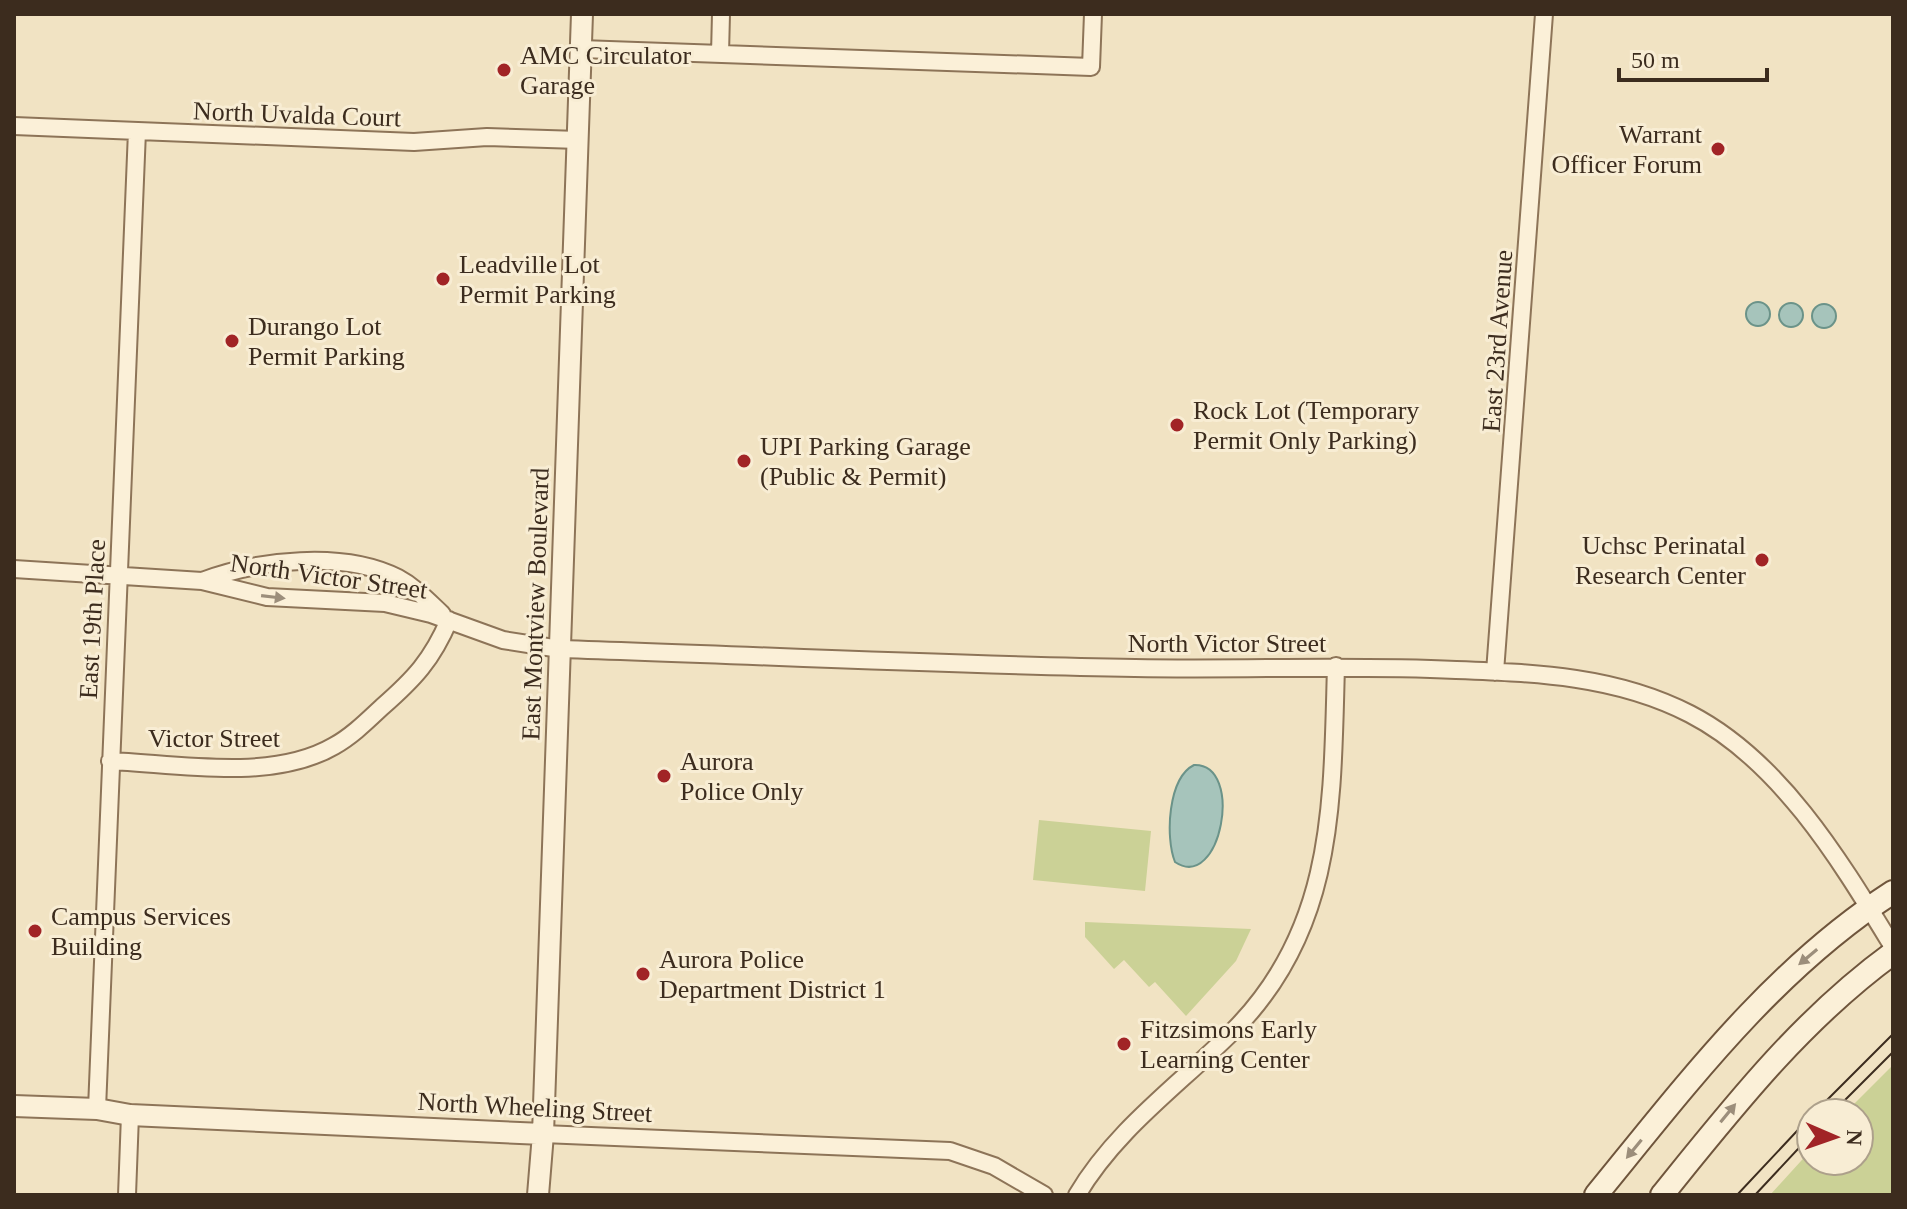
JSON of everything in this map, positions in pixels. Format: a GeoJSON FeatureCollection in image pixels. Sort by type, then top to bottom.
{"type":"FeatureCollection","features":[{"type":"Feature","properties":{"kind":"main road"},"geometry":{"type":"LineString","coordinates":[[1596,1195],[1748,1013],[1785,976],[1893,892]]}},
{"type":"Feature","properties":{"kind":"main road"},"geometry":{"type":"LineString","coordinates":[[1662,1195],[1778,1054],[1893,950]]}},
{"type":"Feature","properties":{"kind":"street","name":"East Montview Boulevard"},"geometry":{"type":"LineString","coordinates":[[538,1195],[543,1134],[582,14]]}},
{"type":"Feature","properties":{"kind":"street"},"geometry":{"type":"LineString","coordinates":[[720,54],[721,14]]}},
{"type":"Feature","properties":{"kind":"street"},"geometry":{"type":"LineString","coordinates":[[581,49],[1091,67],[1093,14]]}},
{"type":"Feature","properties":{"kind":"street","name":"East 23rd Avenue"},"geometry":{"type":"LineString","coordinates":[[1495,672],[1544,14]]}},
{"type":"Feature","properties":{"kind":"street","name":"North Uvalda Court"},"geometry":{"type":"LineString","coordinates":[[14,126],[414,142],[487,137],[579,140]]}},
{"type":"Feature","properties":{"kind":"street","name":"East 19th Place"},"geometry":{"type":"LineString","coordinates":[[97,1109],[137,131]]}},
{"type":"Feature","properties":{"kind":"street","name":"North Victor Street"},"geometry":{"type":"LineString","coordinates":[[202,581],[246,566],[268,564],[324,563],[365,567],[401,580],[449,620]]}},
{"type":"Feature","properties":{"kind":"street","name":"North Victor Street"},"geometry":{"type":"LineString","coordinates":[[14,569],[202,581],[267,597],[385,603],[418,610],[503,640],[560,649],[1099,667],[1336,666],[1572,677],[1617,686],[1656,698],[1707,723],[1745,751],[1810,823],[1869,908],[1893,950]]}},
{"type":"Feature","properties":{"kind":"street","name":"Victor Street"},"geometry":{"type":"LineString","coordinates":[[110,761],[268,767],[321,753],[354,732],[419,673],[435,652],[449,620]]}},
{"type":"Feature","properties":{"kind":"street"},"geometry":{"type":"LineString","coordinates":[[1077,1195],[1102,1158],[1129,1128],[1246,1017],[1280,971],[1295,943],[1317,885],[1325,853],[1332,777],[1336,666]]}},
{"type":"Feature","properties":{"kind":"street","name":"North Wheeling Street"},"geometry":{"type":"LineString","coordinates":[[14,1106],[97,1109],[130,1115],[950,1151],[994,1166],[1044,1195]]}},
{"type":"Feature","properties":{"kind":"street"},"geometry":{"type":"LineString","coordinates":[[127,1195],[130,1115]]}},
{"type":"Feature","properties":{"kind":"green space"},"geometry":{"type":"Polygon","coordinates":[[[1039,820],[1151,831],[1145,891],[1033,880],[1039,820]]]}},
{"type":"Feature","properties":{"kind":"green space"},"geometry":{"type":"Polygon","coordinates":[[[1085,922],[1251,929],[1236,961],[1186,1016],[1155,982],[1149,987],[1124,960],[1114,969],[1085,937],[1085,922]]]}},
{"type":"Feature","properties":{"kind":"green space"},"geometry":{"type":"Polygon","coordinates":[[[1893,1065],[1893,1195],[1770,1195],[1795,1168],[1795,1177],[1875,1177],[1875,1097],[1861,1097],[1893,1065]]]}},
{"type":"Feature","properties":{"kind":"water"},"geometry":{"type":"Polygon","coordinates":[[[1758,302],[1767,305],[1770,314],[1767,323],[1758,326],[1749,323],[1746,314],[1749,305],[1758,302]]]}},
{"type":"Feature","properties":{"kind":"water"},"geometry":{"type":"Polygon","coordinates":[[[1791,303],[1802,310],[1803,315],[1796,326],[1791,327],[1780,320],[1779,315],[1786,304],[1791,303]]]}},
{"type":"Feature","properties":{"kind":"water"},"geometry":{"type":"Polygon","coordinates":[[[1824,304],[1835,311],[1836,316],[1829,327],[1824,328],[1813,321],[1812,316],[1819,305],[1824,304]]]}},
{"type":"Feature","properties":{"kind":"water"},"geometry":{"type":"Polygon","coordinates":[[[1194,765],[1210,770],[1219,784],[1223,803],[1215,844],[1205,860],[1191,867],[1175,862],[1170,824],[1179,782],[1194,765]]]}},
{"type":"Feature","properties":{"kind":"tram line"},"geometry":{"type":"LineString","coordinates":[[1830,1097],[1893,1034]]}},
{"type":"Feature","properties":{"kind":"tram line"},"geometry":{"type":"LineString","coordinates":[[1848,1097],[1893,1052]]}},
{"type":"Feature","properties":{"kind":"tram line"},"geometry":{"type":"LineString","coordinates":[[1737,1195],[1795,1133]]}},
{"type":"Feature","properties":{"kind":"tram line"},"geometry":{"type":"LineString","coordinates":[[1755,1195],[1795,1152]]}},
{"type":"Feature","properties":{"kind":"place","name":"AMC Circulator Garage"},"geometry":{"type":"Point","coordinates":[504,70]}},
{"type":"Feature","properties":{"kind":"place","name":"Warrant Officer Forum"},"geometry":{"type":"Point","coordinates":[1718,149]}},
{"type":"Feature","properties":{"kind":"place","name":"Leadville Lot Permit Parking"},"geometry":{"type":"Point","coordinates":[443,279]}},
{"type":"Feature","properties":{"kind":"place","name":"Durango Lot Permit Parking"},"geometry":{"type":"Point","coordinates":[232,341]}},
{"type":"Feature","properties":{"kind":"place","name":"Rock Lot (Temporary Permit Only Parking)"},"geometry":{"type":"Point","coordinates":[1177,425]}},
{"type":"Feature","properties":{"kind":"place","name":"UPI Parking Garage (Public & Permit)"},"geometry":{"type":"Point","coordinates":[744,461]}},
{"type":"Feature","properties":{"kind":"place","name":"Uchsc Perinatal Research Center"},"geometry":{"type":"Point","coordinates":[1762,560]}},
{"type":"Feature","properties":{"kind":"place","name":"Aurora Police Only"},"geometry":{"type":"Point","coordinates":[664,776]}},
{"type":"Feature","properties":{"kind":"place","name":"Campus Services Building"},"geometry":{"type":"Point","coordinates":[35,931]}},
{"type":"Feature","properties":{"kind":"place","name":"Aurora Police Department District 1"},"geometry":{"type":"Point","coordinates":[643,974]}},
{"type":"Feature","properties":{"kind":"place","name":"Fitzsimons Early Learning Center"},"geometry":{"type":"Point","coordinates":[1124,1044]}}]}
